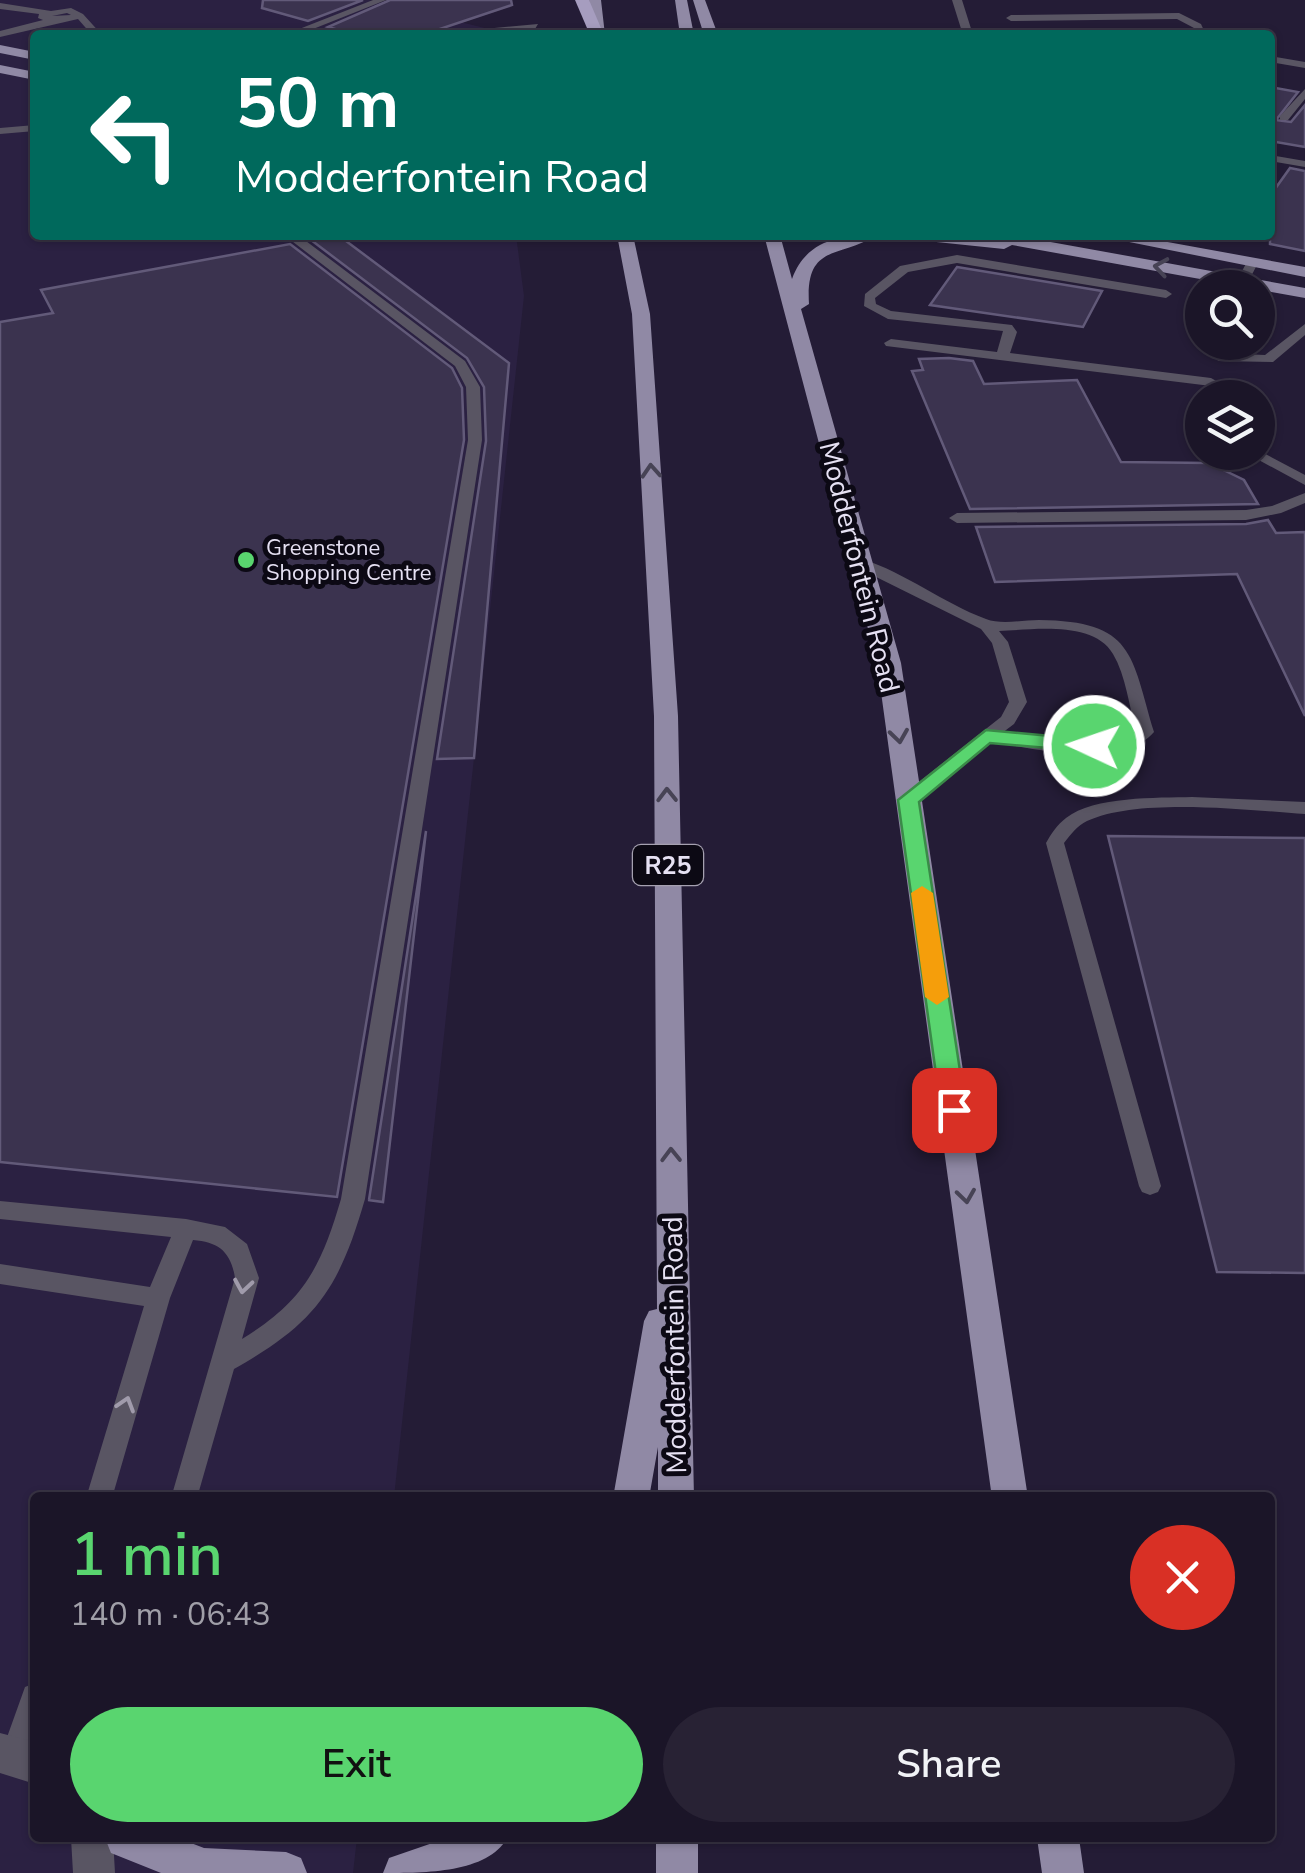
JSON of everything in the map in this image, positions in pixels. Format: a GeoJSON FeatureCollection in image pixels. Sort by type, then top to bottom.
{"type":"FeatureCollection","features":[{"type":"Feature","properties":{"kind":"highway"},"geometry":{"type":"LineString","coordinates":[[582,0],[595,30]]}},
{"type":"Feature","properties":{"kind":"main road"},"geometry":{"type":"LineString","coordinates":[[595,0],[597,30]]}},
{"type":"Feature","properties":{"kind":"main road"},"geometry":{"type":"LineString","coordinates":[[680,0],[687,30]]}},
{"type":"Feature","properties":{"kind":"main road"},"geometry":{"type":"LineString","coordinates":[[699,0],[709,30]]}},
{"type":"Feature","properties":{"kind":"main road"},"geometry":{"type":"LineString","coordinates":[[4,29],[4,50],[30,55]]}},
{"type":"Feature","properties":{"kind":"main road"},"geometry":{"type":"LineString","coordinates":[[0,69],[30,75]]}},
{"type":"Feature","properties":{"kind":"main road","name":"Modderfontein Road"},"geometry":{"type":"LineString","coordinates":[[626,240],[641,314],[666,716],[676,1492]]}},
{"type":"Feature","properties":{"kind":"main road","name":"Modderfontein Road"},"geometry":{"type":"LineString","coordinates":[[773,240],[888,663],[1009,1492]]}},
{"type":"Feature","properties":{"kind":"main road"},"geometry":{"type":"LineString","coordinates":[[811,380],[798,293],[802,267],[828,246],[850,240]]}},
{"type":"Feature","properties":{"kind":"main road"},"geometry":{"type":"LineString","coordinates":[[963,240],[1080,253]]}},
{"type":"Feature","properties":{"kind":"main road"},"geometry":{"type":"LineString","coordinates":[[1011,240],[1185,273]]}},
{"type":"Feature","properties":{"kind":"main road"},"geometry":{"type":"LineString","coordinates":[[1130,240],[1305,272]]}},
{"type":"Feature","properties":{"kind":"main road"},"geometry":{"type":"LineString","coordinates":[[1275,288],[1305,292]]}},
{"type":"Feature","properties":{"kind":"main road"},"geometry":{"type":"LineString","coordinates":[[633,1492],[672,1251]]}},
{"type":"Feature","properties":{"kind":"main road"},"geometry":{"type":"LineString","coordinates":[[136,1842],[204,1868],[286,1873]]}},
{"type":"Feature","properties":{"kind":"main road"},"geometry":{"type":"LineString","coordinates":[[404,1873],[442,1864],[479,1842]]}},
{"type":"Feature","properties":{"kind":"main road"},"geometry":{"type":"LineString","coordinates":[[676,1842],[677,1873]]}},
{"type":"Feature","properties":{"kind":"main road"},"geometry":{"type":"LineString","coordinates":[[1059,1842],[1063,1873]]}},
{"type":"Feature","properties":{"kind":"street"},"geometry":{"type":"LineString","coordinates":[[92,1842],[94,1873]]}},
{"type":"Feature","properties":{"kind":"lane"},"geometry":{"type":"LineString","coordinates":[[302,30],[382,0]]}},
{"type":"Feature","properties":{"kind":"lane"},"geometry":{"type":"LineString","coordinates":[[957,0],[966,30]]}},
{"type":"Feature","properties":{"kind":"lane"},"geometry":{"type":"LineString","coordinates":[[0,6],[90,30]]}},
{"type":"Feature","properties":{"kind":"lane"},"geometry":{"type":"LineString","coordinates":[[4,29],[49,17],[80,16],[94,30]]}},
{"type":"Feature","properties":{"kind":"lane"},"geometry":{"type":"LineString","coordinates":[[1011,18],[1174,16],[1189,19],[1197,30]]}},
{"type":"Feature","properties":{"kind":"lane"},"geometry":{"type":"LineString","coordinates":[[488,29],[535,26]]}},
{"type":"Feature","properties":{"kind":"lane"},"geometry":{"type":"LineString","coordinates":[[1275,60],[1305,65]]}},
{"type":"Feature","properties":{"kind":"lane"},"geometry":{"type":"LineString","coordinates":[[1284,118],[1305,92]]}},
{"type":"Feature","properties":{"kind":"lane"},"geometry":{"type":"LineString","coordinates":[[0,131],[30,128]]}},
{"type":"Feature","properties":{"kind":"lane"},"geometry":{"type":"LineString","coordinates":[[0,142],[30,139]]}},
{"type":"Feature","properties":{"kind":"lane"},"geometry":{"type":"LineString","coordinates":[[1275,159],[1305,164]]}},
{"type":"Feature","properties":{"kind":"lane"},"geometry":{"type":"LineString","coordinates":[[226,1360],[284,1324],[313,1298],[330,1275],[349,1216],[474,440],[473,386],[460,364],[297,240]]}},
{"type":"Feature","properties":{"kind":"lane"},"geometry":{"type":"LineString","coordinates":[[1003,354],[1010,338],[1008,328],[888,315],[870,306],[869,297],[904,269],[957,258],[1166,294]]}},
{"type":"Feature","properties":{"kind":"lane"},"geometry":{"type":"LineString","coordinates":[[1248,270],[1253,262]]}},
{"type":"Feature","properties":{"kind":"lane"},"geometry":{"type":"LineString","coordinates":[[1275,353],[1305,328]]}},
{"type":"Feature","properties":{"kind":"lane"},"geometry":{"type":"LineString","coordinates":[[891,343],[1003,354],[1185,386]]}},
{"type":"Feature","properties":{"kind":"lane"},"geometry":{"type":"LineString","coordinates":[[1275,465],[1305,481]]}},
{"type":"Feature","properties":{"kind":"lane"},"geometry":{"type":"LineString","coordinates":[[957,518],[1206,517],[1276,510],[1305,497]]}},
{"type":"Feature","properties":{"kind":"lane"},"geometry":{"type":"LineString","coordinates":[[862,564],[987,626],[1000,642],[1018,702],[1008,720],[908,800]]}},
{"type":"Feature","properties":{"kind":"lane"},"geometry":{"type":"LineString","coordinates":[[986,736],[1059,746],[1128,746],[1140,742],[1145,732],[1118,647],[1105,636],[1084,628],[987,626]]}},
{"type":"Feature","properties":{"kind":"lane"},"geometry":{"type":"LineString","coordinates":[[1150,1186],[1055,842],[1066,826],[1084,816],[1122,807],[1305,808]]}},
{"type":"Feature","properties":{"kind":"lane"},"geometry":{"type":"LineString","coordinates":[[0,1210],[217,1233],[232,1241],[245,1259],[247,1278],[186,1492]]}},
{"type":"Feature","properties":{"kind":"lane"},"geometry":{"type":"LineString","coordinates":[[100,1492],[158,1298],[171,1276],[186,1228]]}},
{"type":"Feature","properties":{"kind":"lane"},"geometry":{"type":"LineString","coordinates":[[0,1274],[158,1298]]}},
{"type":"Feature","properties":{"kind":"lane"},"geometry":{"type":"LineString","coordinates":[[17,1757],[30,1714]]}},
{"type":"Feature","properties":{"kind":"shaded area","name":"Greenstone Shopping Centre"},"geometry":{"type":"Polygon","coordinates":[[[0,0],[369,0],[489,30],[30,30],[30,240],[517,240],[524,296],[395,1492],[30,1492],[30,1842],[357,1842],[353,1873],[0,1873],[0,0]]]}},
{"type":"Feature","properties":{"kind":"building"},"geometry":{"type":"Polygon","coordinates":[[[263,0],[363,0],[308,21],[262,8],[263,0]]]}},
{"type":"Feature","properties":{"kind":"building"},"geometry":{"type":"Polygon","coordinates":[[[390,0],[511,0],[512,5],[437,30],[328,27],[390,0]]]}},
{"type":"Feature","properties":{"kind":"building"},"geometry":{"type":"Polygon","coordinates":[[[1275,88],[1298,92],[1276,120],[1291,122],[1305,105],[1305,147],[1275,142],[1275,88]]]}},
{"type":"Feature","properties":{"kind":"building"},"geometry":{"type":"Polygon","coordinates":[[[1290,168],[1305,171],[1305,251],[1270,244],[1270,240],[1275,240],[1275,189],[1290,168]]]}},
{"type":"Feature","properties":{"kind":"building"},"geometry":{"type":"Polygon","coordinates":[[[311,240],[345,240],[509,363],[474,758],[437,759],[486,441],[484,387],[467,358],[311,240]]]}},
{"type":"Feature","properties":{"kind":"building","name":"Greenstone Shopping Centre"},"geometry":{"type":"Polygon","coordinates":[[[290,244],[452,368],[462,388],[464,440],[337,1197],[0,1162],[0,322],[53,313],[41,290],[290,244]]]}},
{"type":"Feature","properties":{"kind":"building"},"geometry":{"type":"Polygon","coordinates":[[[957,267],[1102,291],[1083,327],[930,305],[957,267]]]}},
{"type":"Feature","properties":{"kind":"building"},"geometry":{"type":"Polygon","coordinates":[[[919,359],[973,361],[984,384],[1077,380],[1121,462],[1185,463],[1185,470],[1223,470],[1244,480],[1258,504],[970,509],[912,371],[923,370],[919,359]]]}},
{"type":"Feature","properties":{"kind":"building"},"geometry":{"type":"Polygon","coordinates":[[[1268,520],[1276,533],[1305,532],[1305,716],[1237,574],[995,582],[976,527],[1246,524],[1268,520]]]}},
{"type":"Feature","properties":{"kind":"building"},"geometry":{"type":"Polygon","coordinates":[[[426,831],[383,1202],[368,1200],[369,1200],[426,831]]]}},
{"type":"Feature","properties":{"kind":"building"},"geometry":{"type":"Polygon","coordinates":[[[1108,836],[1305,838],[1305,1273],[1217,1272],[1108,836]]]}},
{"type":"Feature","properties":{"kind":"slow traffic"},"geometry":{"type":"LineString","coordinates":[[922,893],[937,997]]}},
{"type":"Feature","properties":{"kind":"place","name":"Greenstone Shopping Centre"},"geometry":{"type":"Point","coordinates":[246,560]}},
{"type":"Feature","properties":{"kind":"route"},"geometry":{"type":"LineString","coordinates":[[954,1110],[908,800],[986,736],[1059,746],[1094,746]]}}]}
